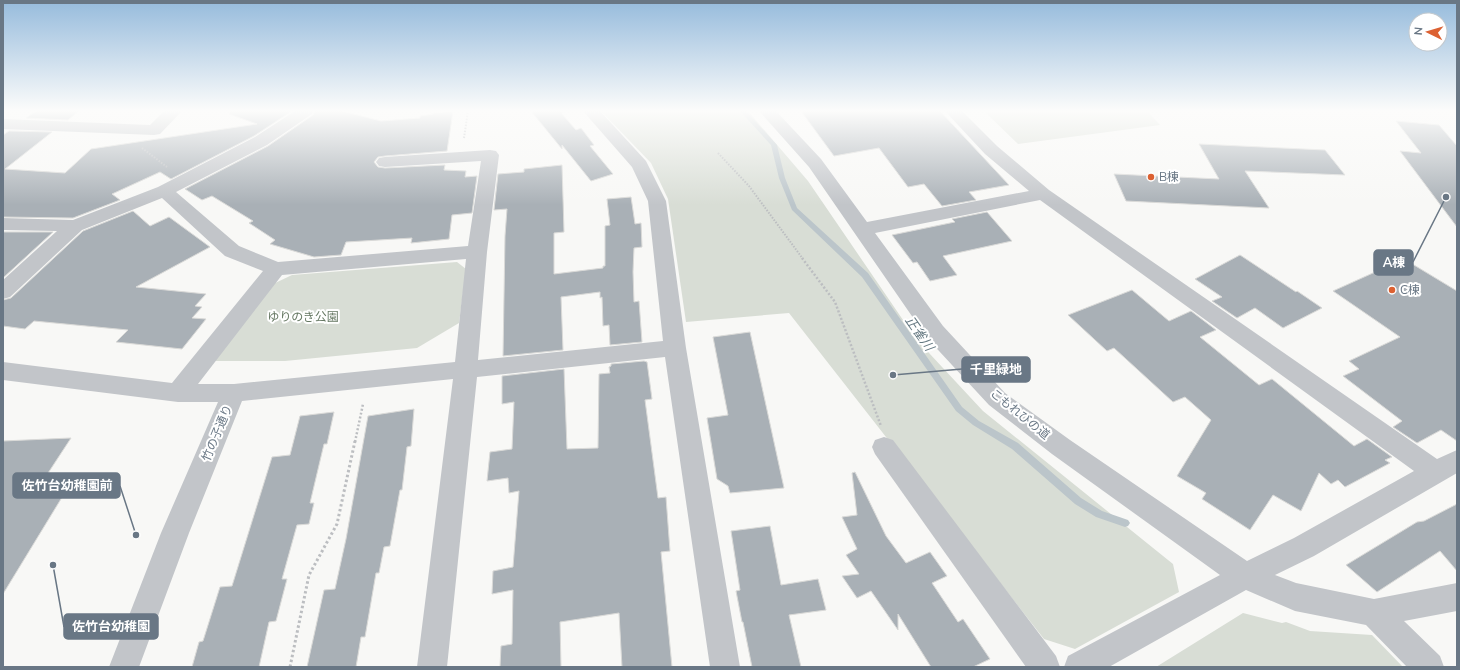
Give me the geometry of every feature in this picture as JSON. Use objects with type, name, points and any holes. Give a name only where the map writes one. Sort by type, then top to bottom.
[{"type":"street","points":[[3,292],[75,226],[164,191],[259,142]]},
{"type":"street","points":[[620,142],[640,164],[657,201],[675,348],[724,667]]},
{"type":"street","name":"こもれびの道","points":[[796,142],[815,163],[935,332],[997,399],[1061,447],[1245,576],[1295,597],[1374,613]]},
{"type":"street","points":[[983,142],[1043,194],[1446,466],[1304,547],[1245,576],[1079,667]]},
{"type":"street","points":[[385,162],[490,155],[477,252],[466,370],[432,667]]},
{"type":"street","points":[[164,191],[232,251],[276,269],[477,252]]},
{"type":"street","points":[[862,229],[1043,194]]},
{"type":"street","points":[[3,224],[75,226]]},
{"type":"street","points":[[178,393],[276,269]]},
{"type":"street","points":[[234,393],[675,348]]},
{"type":"street","name":"竹の子通り","points":[[3,371],[178,393],[234,393],[175,533],[124,667]]},
{"type":"street","points":[[884,447],[1045,667]]},
{"type":"street","points":[[1374,613],[1457,597]]},
{"type":"street","points":[[1374,613],[1429,667]]},
{"type":"path","points":[[142,142],[139,146],[184,181]]},
{"type":"path","points":[[461,156],[463,142]]},
{"type":"path","points":[[718,153],[749,186],[835,302],[884,435],[884,447]]},
{"type":"path","points":[[290,667],[310,575],[337,524],[363,404]]},
{"type":"green space","points":[[631,142],[775,142],[808,181],[916,339],[983,411],[1173,564],[1179,592],[1075,649],[1044,639],[789,313],[686,322],[668,199],[651,163]]},
{"type":"green space","points":[[1016,142],[1031,142],[1018,144]]},
{"type":"green space","name":"ゆりのき公園","points":[[457,262],[466,269],[459,323],[417,348],[285,361],[210,361],[271,285],[292,275]]},
{"type":"green space","points":[[1243,613],[1282,623],[1286,622],[1310,631],[1372,635],[1403,667],[1156,667]]},
{"type":"building","points":[[3,142],[39,142],[5,169],[65,173],[91,149],[136,142],[242,142],[171,179],[160,172],[112,194],[120,200],[73,218],[3,217]]},
{"type":"building","points":[[273,142],[448,142],[447,151],[378,157],[374,162],[378,167],[385,168],[445,165],[444,170],[466,171],[465,177],[477,176],[472,213],[452,215],[449,239],[411,243],[412,238],[346,242],[341,255],[314,257],[270,244],[275,240],[249,223],[253,221],[212,196],[202,200],[185,189]]},
{"type":"building","points":[[557,142],[592,142],[594,145],[590,146],[613,174],[591,181],[562,145],[562,149]]},
{"type":"building","points":[[824,142],[969,142],[1009,185],[969,192],[976,200],[942,206],[924,184],[908,187],[879,148],[834,156]]},
{"type":"building","points":[[1413,142],[1454,142],[1457,146],[1457,227],[1400,151],[1421,153]]},
{"type":"building","name":"B棟","points":[[1199,144],[1325,150],[1345,175],[1245,171],[1269,208],[1126,201],[1114,174],[1219,179]]},
{"type":"building","points":[[562,165],[564,232],[554,233],[554,274],[603,268],[603,266],[605,266],[605,226],[610,225],[607,199],[631,197],[635,224],[641,223],[642,247],[634,248],[633,272],[634,302],[639,301],[642,342],[610,345],[609,325],[603,326],[602,297],[600,298],[600,292],[561,297],[563,350],[503,356],[505,236],[507,209],[494,210],[498,174],[524,172],[524,169]]},
{"type":"building","points":[[133,211],[150,226],[169,217],[210,247],[136,287],[206,294],[195,306],[202,307],[192,318],[206,319],[182,349],[116,342],[128,330],[34,321],[25,329],[3,326],[3,300],[11,298],[83,231]]},
{"type":"building","points":[[987,212],[1012,241],[943,256],[957,275],[930,281],[917,262],[913,263],[892,235],[955,222],[952,219]]},
{"type":"building","points":[[3,232],[53,232],[3,278]]},
{"type":"building","points":[[1240,255],[1322,308],[1283,328],[1255,308],[1237,318],[1212,301],[1222,297],[1195,279]]},
{"type":"building","points":[[1404,259],[1457,291],[1457,441],[1441,430],[1417,443],[1393,427],[1402,421],[1343,376],[1359,369],[1349,361],[1400,337],[1333,291]]},
{"type":"building","points":[[1132,290],[1169,321],[1191,311],[1216,330],[1200,337],[1259,385],[1272,379],[1354,446],[1367,439],[1392,457],[1385,460],[1390,463],[1345,487],[1338,480],[1331,484],[1319,473],[1301,511],[1273,495],[1250,530],[1202,499],[1206,493],[1177,476],[1211,420],[1185,397],[1173,402],[1114,348],[1107,351],[1068,315]]},
{"type":"building","points":[[750,332],[784,488],[730,493],[728,486],[717,479],[707,418],[728,415],[713,337]]},
{"type":"building","points":[[647,362],[652,399],[645,400],[658,498],[666,497],[670,551],[661,552],[672,667],[622,667],[619,613],[560,622],[561,667],[500,667],[501,646],[512,644],[513,590],[492,594],[493,571],[513,567],[519,491],[509,493],[508,478],[487,481],[490,452],[512,449],[514,402],[502,404],[502,376],[564,369],[567,449],[598,448],[599,374],[610,373],[609,367],[611,364]]},
{"type":"building","points":[[414,409],[411,446],[407,447],[402,490],[400,490],[390,546],[384,547],[379,573],[376,573],[365,637],[361,637],[356,667],[307,667],[324,590],[335,589],[346,539],[368,416]]},
{"type":"building","points":[[334,412],[327,444],[324,444],[310,503],[314,503],[309,524],[297,525],[282,579],[287,579],[276,621],[269,622],[259,667],[192,667],[199,642],[203,641],[220,587],[232,586],[272,457],[290,455],[300,416]]},
{"type":"building","points":[[71,438],[33,496],[64,494],[3,594],[3,441]]},
{"type":"building","points":[[855,472],[886,536],[906,563],[930,552],[947,576],[932,583],[958,622],[963,619],[990,659],[973,667],[931,667],[898,614],[898,630],[871,591],[857,598],[842,576],[859,574],[846,555],[857,549],[842,517],[857,515],[852,473]]},
{"type":"building","points":[[1457,504],[1457,571],[1440,551],[1377,592],[1346,565],[1417,522],[1424,521]]},
{"type":"building","points":[[770,526],[781,585],[818,579],[826,610],[789,615],[801,667],[752,667],[742,622],[736,591],[740,590],[731,531]]},
{"type":"waterway","name":"正雀川","points":[[772,142],[774,145],[782,178],[794,209],[865,275],[959,409],[976,423],[1015,446],[1078,501],[1099,514],[1125,523]]},
{"type":"place","name":"B棟","points":[[1151,177]]},
{"type":"place","name":"A棟","points":[[1446,197]]},
{"type":"place","name":"C棟","points":[[1392,290]]},
{"type":"place","name":"千里緑地","points":[[893,375]]},
{"type":"place","name":"佐竹台幼稚園前","points":[[136,535]]},
{"type":"place","name":"佐竹台幼稚園","points":[[53,565]]}]
